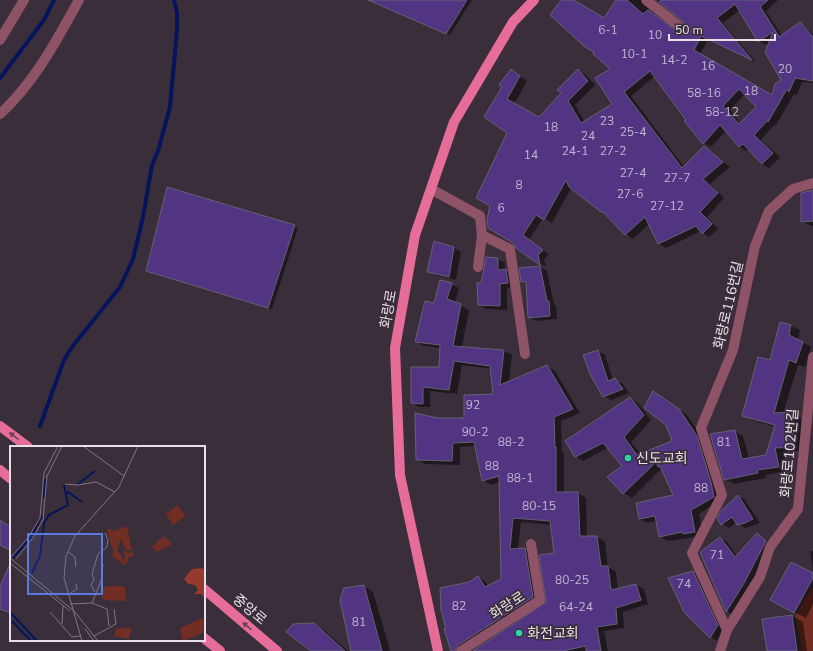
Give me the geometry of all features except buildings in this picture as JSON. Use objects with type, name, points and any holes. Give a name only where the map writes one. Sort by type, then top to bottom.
[{"type":"main road","name":"화랑로","points":[[438,651],[400,475],[395,348],[415,235],[454,122],[513,22],[534,0]]},
{"type":"main road","points":[[0,426],[27,446]]},
{"type":"main road","points":[[0,470],[10,479]]},
{"type":"main road","name":"중앙로","points":[[205,590],[277,651]]},
{"type":"main road","points":[[205,639],[220,651]]},
{"type":"street","points":[[0,40],[24,0]]},
{"type":"street","points":[[0,114],[19,96],[50,52],[79,0]]},
{"type":"street","points":[[646,0],[678,25]]},
{"type":"street","name":"화랑로116번길","points":[[728,630],[692,553],[722,495],[701,428],[734,350],[755,246],[769,211],[793,190],[813,183]]},
{"type":"street","points":[[431,189],[480,216],[482,235],[478,267]]},
{"type":"street","points":[[482,235],[510,249],[525,354]]},
{"type":"street","name":"화랑로102번길","points":[[720,651],[728,630],[760,576],[770,547],[798,509],[813,357]]},
{"type":"street","name":"화랑로","points":[[461,651],[540,600],[531,544]]},
{"type":"shaded area","points":[[813,587],[813,651],[802,651],[796,615]]},
{"type":"waterway","points":[[0,78],[44,20],[54,0]]},
{"type":"waterway","points":[[40,426],[64,360],[72,347],[120,287],[133,259],[143,217],[152,165],[158,151],[170,107],[177,30],[177,13],[174,0]]},
{"type":"place","name":"신도교회","points":[[628,458]]},
{"type":"place","name":"화전교회","points":[[519,633]]}]
